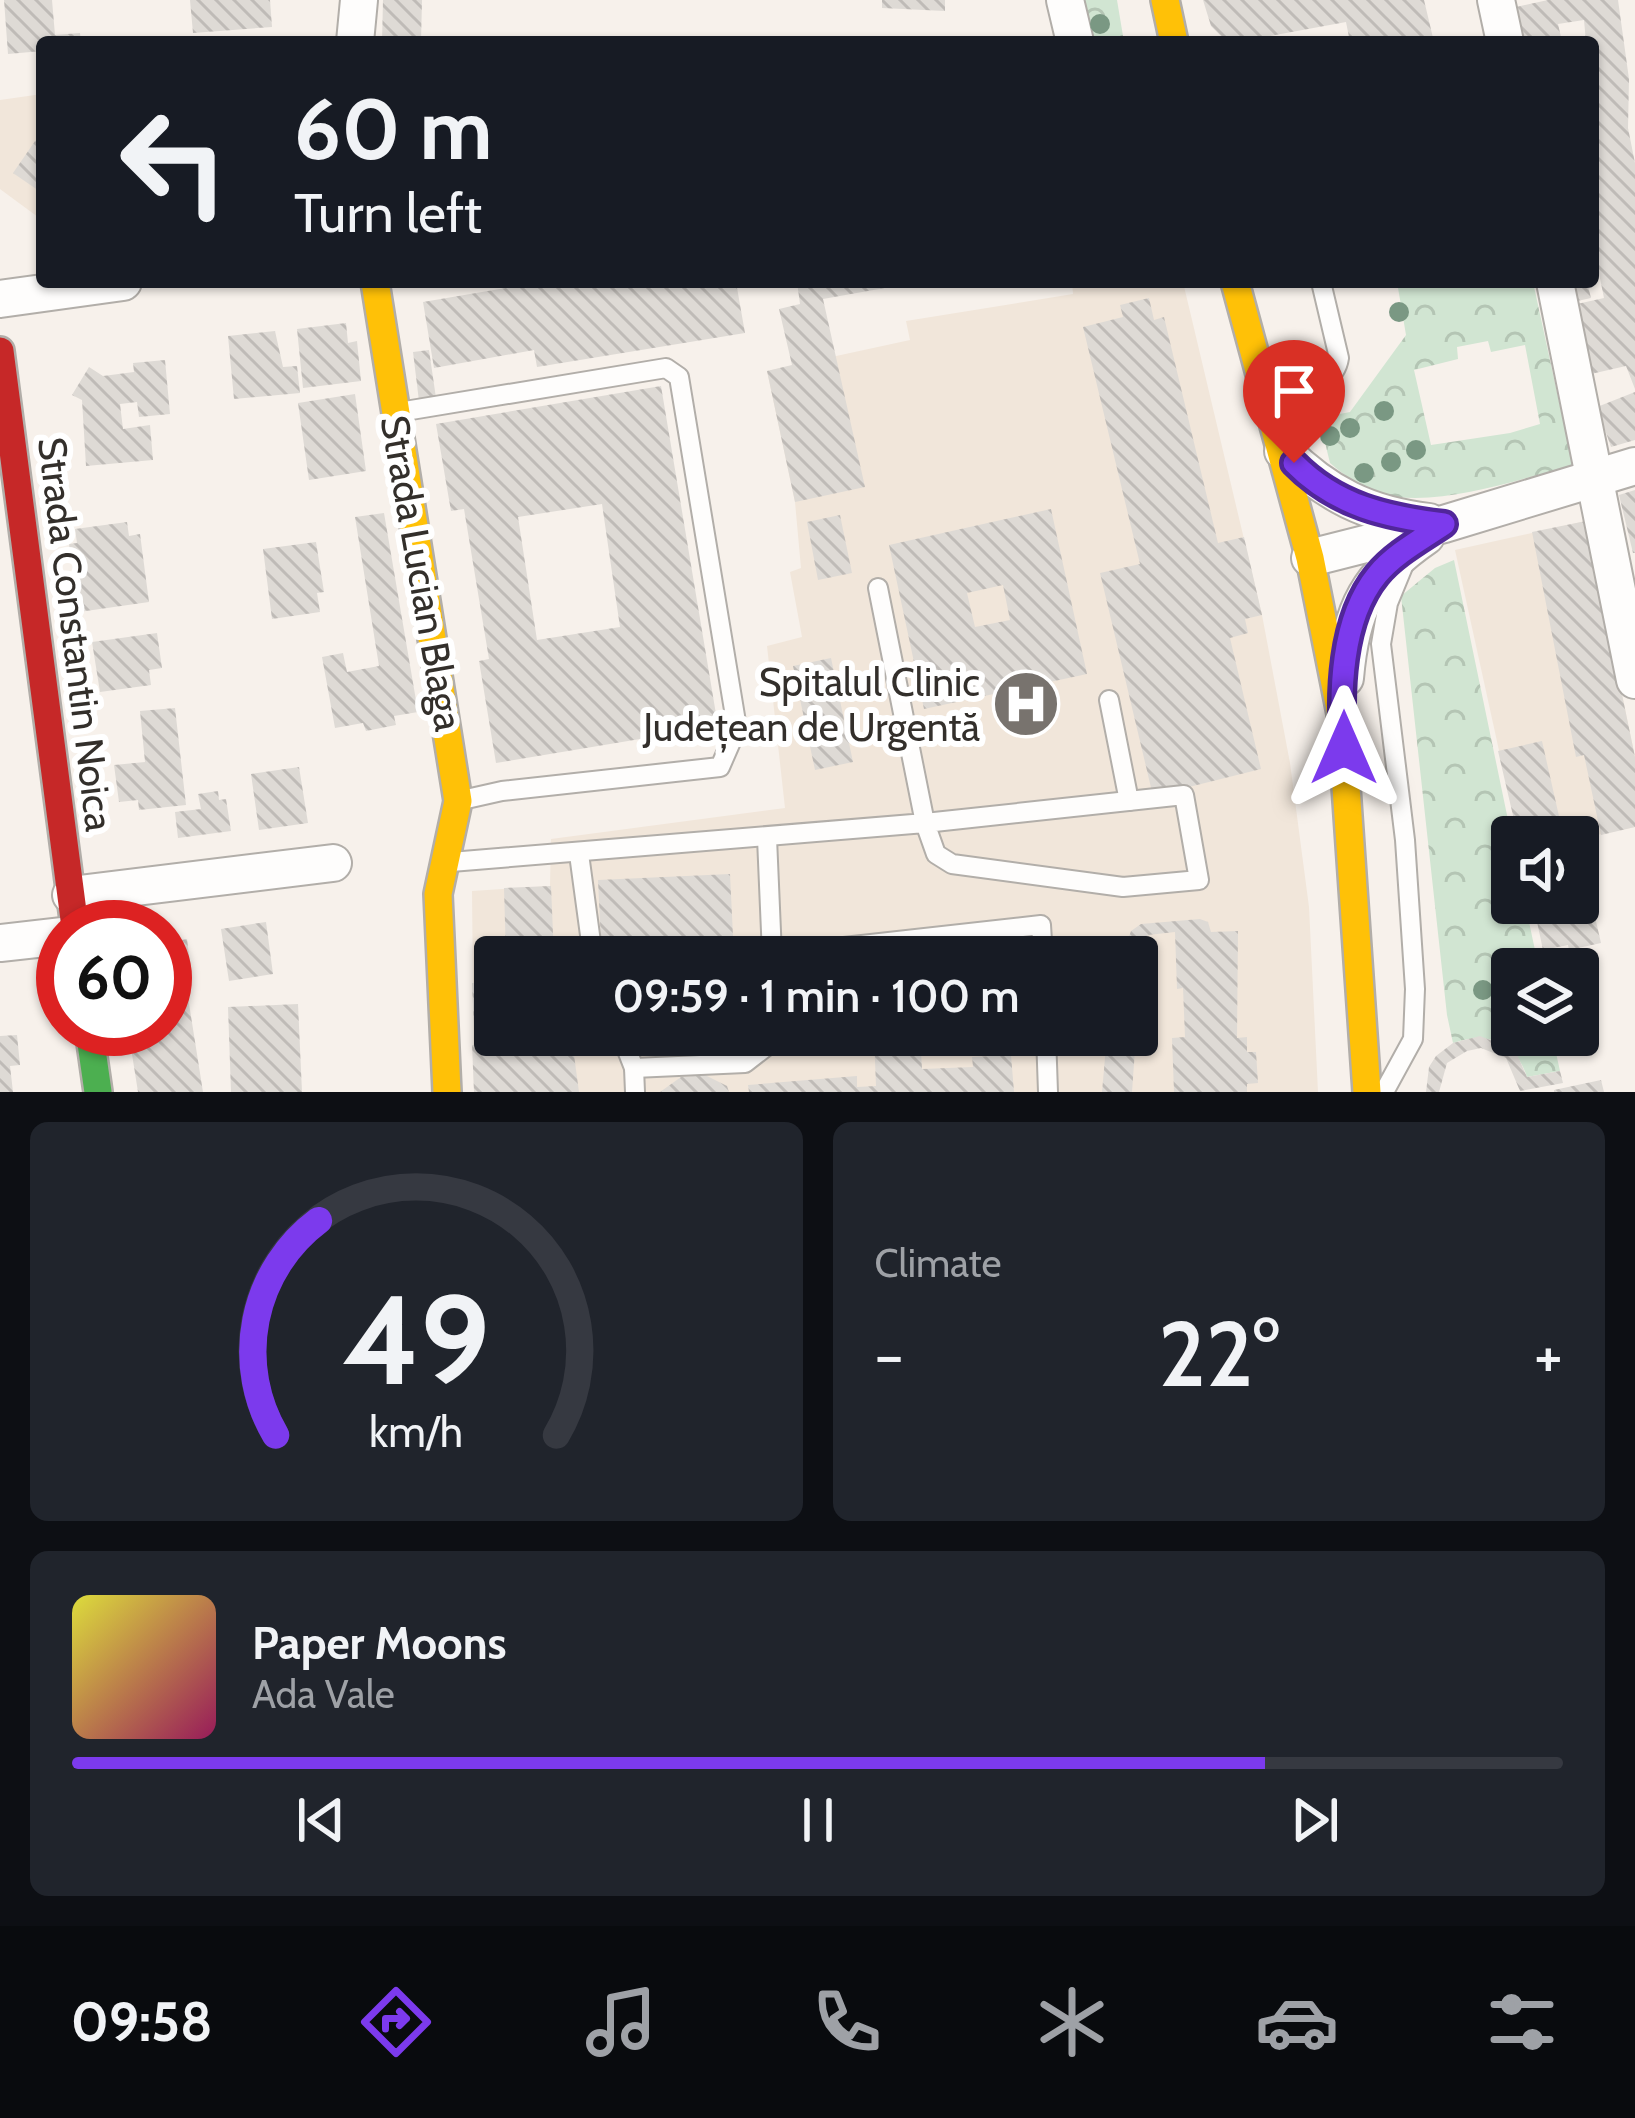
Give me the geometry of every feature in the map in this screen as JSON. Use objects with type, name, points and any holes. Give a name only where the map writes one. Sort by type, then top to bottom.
[{"type":"street","points":[[356,36],[359,0]]},
{"type":"street","points":[[1065,0],[1074,36]]},
{"type":"street","points":[[1165,0],[1173,36]]},
{"type":"street","points":[[1496,0],[1504,36]]},
{"type":"street","points":[[0,299],[80,288]]},
{"type":"street","name":"Strada Lucian Blaga","points":[[376,288],[458,801],[437,894],[447,1092]]},
{"type":"street","points":[[1237,288],[1310,558],[1341,714],[1367,1092]]},
{"type":"street","points":[[1556,288],[1635,680]]},
{"type":"street","name":"Strada Constantin Noica","points":[[0,351],[14,545],[71,900]]},
{"type":"street","points":[[1283,451],[1309,478],[1355,506],[1444,524]]},
{"type":"street","points":[[1310,558],[1444,524],[1635,466]]},
{"type":"street","points":[[1341,714],[1349,642],[1374,578],[1444,524]]},
{"type":"street","points":[[133,900],[333,863]]},
{"type":"street","points":[[0,943],[36,939]]},
{"type":"street","points":[[93,1056],[98,1092]]},
{"type":"lane","points":[[1271,410],[1325,382],[1337,368],[1339,358],[1322,288]]},
{"type":"lane","points":[[394,412],[667,368],[679,377],[737,728],[720,767],[502,791],[458,801]]},
{"type":"lane","points":[[1384,1092],[1413,1039],[1415,989],[1405,840],[1381,644],[1388,603],[1410,547]]},
{"type":"lane","points":[[444,862],[925,824],[1184,794],[1199,880],[1123,887],[952,864],[936,854],[925,824],[878,588]]},
{"type":"lane","points":[[1109,700],[1129,801]]},
{"type":"lane","points":[[767,838],[768,936]]},
{"type":"lane","points":[[579,854],[590,936]]},
{"type":"lane","points":[[945,936],[1042,925],[1042,936]]},
{"type":"lane","points":[[629,1056],[635,1092]]},
{"type":"lane","points":[[634,1068],[746,1063],[755,1056]]},
{"type":"lane","points":[[1047,1056],[1048,1092]]},
{"type":"shaded area","points":[[36,95],[36,216],[0,189],[0,100]]},
{"type":"shaded area","name":"Spitalul Clinic Județean de Urgentă","points":[[1072,288],[1184,288],[1262,615],[1290,763],[1309,907],[1318,1092],[474,1092],[472,891],[550,886],[551,839],[785,808],[767,646],[802,637],[790,572],[801,568],[795,502],[767,371],[910,340],[906,321],[1073,294]]},
{"type":"shaded area","points":[[1586,521],[1635,757],[1635,827],[1599,835],[1599,816],[1513,816],[1455,550]]},
{"type":"green space","points":[[1073,0],[1117,0],[1123,36],[1082,36]]},
{"type":"green space","points":[[1398,288],[1534,288],[1573,466],[1449,495],[1424,498],[1378,493],[1330,463],[1319,418],[1350,412],[1406,335]],"holes":[[[1488,341],[1491,352],[1525,345],[1540,424],[1431,445],[1414,370],[1458,359],[1457,347]]]},
{"type":"green space","points":[[1454,560],[1507,816],[1491,816],[1491,924],[1529,924],[1535,948],[1491,948],[1491,1040],[1453,1043],[1401,596],[1435,568]]},
{"type":"green space","points":[[1517,1056],[1557,1056],[1560,1071],[1527,1077]]},
{"type":"building","points":[[4,0],[52,0],[55,35],[80,33],[80,36],[36,36],[36,52],[8,54]]},
{"type":"building","points":[[190,0],[270,0],[272,27],[193,33]]},
{"type":"building","points":[[383,0],[422,0],[421,36],[382,36]]},
{"type":"building","points":[[882,0],[945,0],[945,11],[882,8]]},
{"type":"building","points":[[1203,0],[1424,0],[1433,36],[1349,36],[1346,22],[1270,36],[1221,36],[1211,26]]},
{"type":"building","points":[[1548,0],[1618,0],[1635,163],[1635,389],[1626,366],[1591,374],[1577,304],[1604,298],[1599,273],[1599,36],[1585,36],[1584,20],[1558,24],[1561,36],[1522,36],[1516,7]]},
{"type":"building","points":[[36,140],[36,189],[13,173]]},
{"type":"building","points":[[505,288],[737,288],[745,333],[537,367],[534,350],[434,368],[423,302]]},
{"type":"building","points":[[798,288],[885,288],[823,299],[865,487],[795,502],[767,371],[792,365],[779,309],[800,304]]},
{"type":"building","points":[[1570,288],[1588,288],[1591,298],[1573,302]]},
{"type":"building","points":[[1149,298],[1154,320],[1164,317],[1218,543],[1244,537],[1262,615],[1245,619],[1248,633],[1230,638],[1261,769],[1153,796],[1100,573],[1140,564],[1083,327],[1123,317],[1120,305]]},
{"type":"building","points":[[346,323],[348,343],[357,341],[361,381],[303,388],[297,329]]},
{"type":"building","points":[[275,331],[283,367],[297,366],[300,393],[234,399],[228,336]]},
{"type":"building","points":[[429,350],[436,398],[419,401],[413,352]]},
{"type":"building","points":[[165,360],[170,414],[139,417],[137,402],[120,404],[123,429],[150,425],[153,460],[86,466],[82,400],[72,395],[89,367],[103,376],[134,372],[133,363]]},
{"type":"building","points":[[661,386],[718,726],[496,763],[479,661],[489,659],[464,509],[451,511],[436,424]],"holes":[[[602,504],[620,627],[537,640],[518,517]]]},
{"type":"building","points":[[1635,392],[1635,440],[1611,447],[1597,407]]},
{"type":"building","points":[[355,394],[366,471],[309,480],[298,403]]},
{"type":"building","points":[[1635,490],[1635,553],[1633,553],[1619,495]]},
{"type":"building","points":[[1051,509],[1087,674],[924,709],[889,545]],"holes":[[[1003,585],[1010,620],[975,627],[967,593]]]},
{"type":"building","points":[[384,513],[418,712],[394,716],[396,725],[366,731],[363,723],[335,728],[322,657],[343,653],[347,672],[379,666],[355,517]]},
{"type":"building","points":[[840,515],[852,573],[818,580],[807,522]]},
{"type":"building","points":[[1586,521],[1635,757],[1635,827],[1601,835],[1584,755],[1576,757],[1532,532]]},
{"type":"building","points":[[127,522],[129,536],[140,534],[149,602],[79,612],[69,544],[77,543],[75,529]]},
{"type":"building","points":[[316,542],[324,592],[317,593],[320,612],[272,619],[263,549]]},
{"type":"building","points":[[157,633],[162,668],[149,670],[151,685],[100,692],[92,642]]},
{"type":"building","points":[[831,658],[853,762],[815,770],[793,666]]},
{"type":"building","points":[[175,708],[186,805],[139,810],[138,800],[119,802],[114,765],[145,762],[140,711]]},
{"type":"building","points":[[1542,741],[1559,816],[1513,816],[1498,751]]},
{"type":"building","points":[[299,767],[308,823],[259,830],[251,774]]},
{"type":"building","points":[[218,791],[219,800],[226,799],[231,831],[178,838],[175,812],[201,809],[198,794]]},
{"type":"building","points":[[730,874],[733,936],[601,936],[598,880]]},
{"type":"building","points":[[551,886],[553,936],[505,936],[504,888]]},
{"type":"building","points":[[1200,919],[1208,922],[1211,932],[1238,931],[1237,1038],[1247,1037],[1247,1052],[1256,1052],[1258,1083],[1247,1084],[1247,1092],[1174,1092],[1172,1038],[1185,1037],[1175,932],[1129,936],[1141,924]]},
{"type":"building","points":[[266,922],[273,974],[229,981],[221,929]]},
{"type":"building","points":[[1537,924],[1597,924],[1601,943],[1543,948]]},
{"type":"building","points":[[298,1004],[302,1092],[231,1092],[228,1007]]},
{"type":"building","points":[[192,1023],[203,1092],[138,1092],[132,1056],[192,1056]]},
{"type":"building","points":[[17,1035],[20,1065],[10,1066],[13,1092],[0,1092],[0,1036]]},
{"type":"building","points":[[1480,1036],[1491,1040],[1491,1052],[1467,1051],[1447,1063],[1439,1092],[1426,1092],[1429,1067],[1453,1043]]},
{"type":"building","points":[[472,1045],[474,1056],[574,1056],[579,1092],[474,1092]]},
{"type":"building","points":[[875,1056],[921,1056],[922,1069],[973,1067],[972,1057],[1011,1056],[1014,1092],[749,1092],[748,1085],[857,1076],[857,1087],[876,1086]]},
{"type":"building","points":[[1105,1056],[1135,1056],[1132,1092],[1102,1092]]},
{"type":"building","points":[[1501,1056],[1518,1056],[1527,1077],[1560,1071],[1563,1083],[1520,1091]]},
{"type":"building","points":[[705,1075],[727,1086],[729,1092],[660,1092],[681,1077]]},
{"type":"building","points":[[1601,1080],[1604,1092],[1554,1092],[1554,1090]]},
{"type":"traffic: fast","points":[[93,1056],[98,1092]]},
{"type":"traffic: slow","points":[[1165,0],[1173,36]]},
{"type":"traffic: slow","points":[[376,288],[458,801],[438,894],[447,1092]]},
{"type":"traffic: slow","points":[[1237,288],[1310,558],[1341,714],[1367,1092]]},
{"type":"traffic: jam","points":[[0,351],[71,900]]},
{"type":"place","name":"Spitalul Clinic Județean de Urgentă","points":[[1026,704]]},
{"type":"route","points":[[1294,463],[1309,478],[1355,506],[1444,524],[1388,564],[1374,578],[1364,599],[1346,659],[1341,714],[1344,748]]}]
